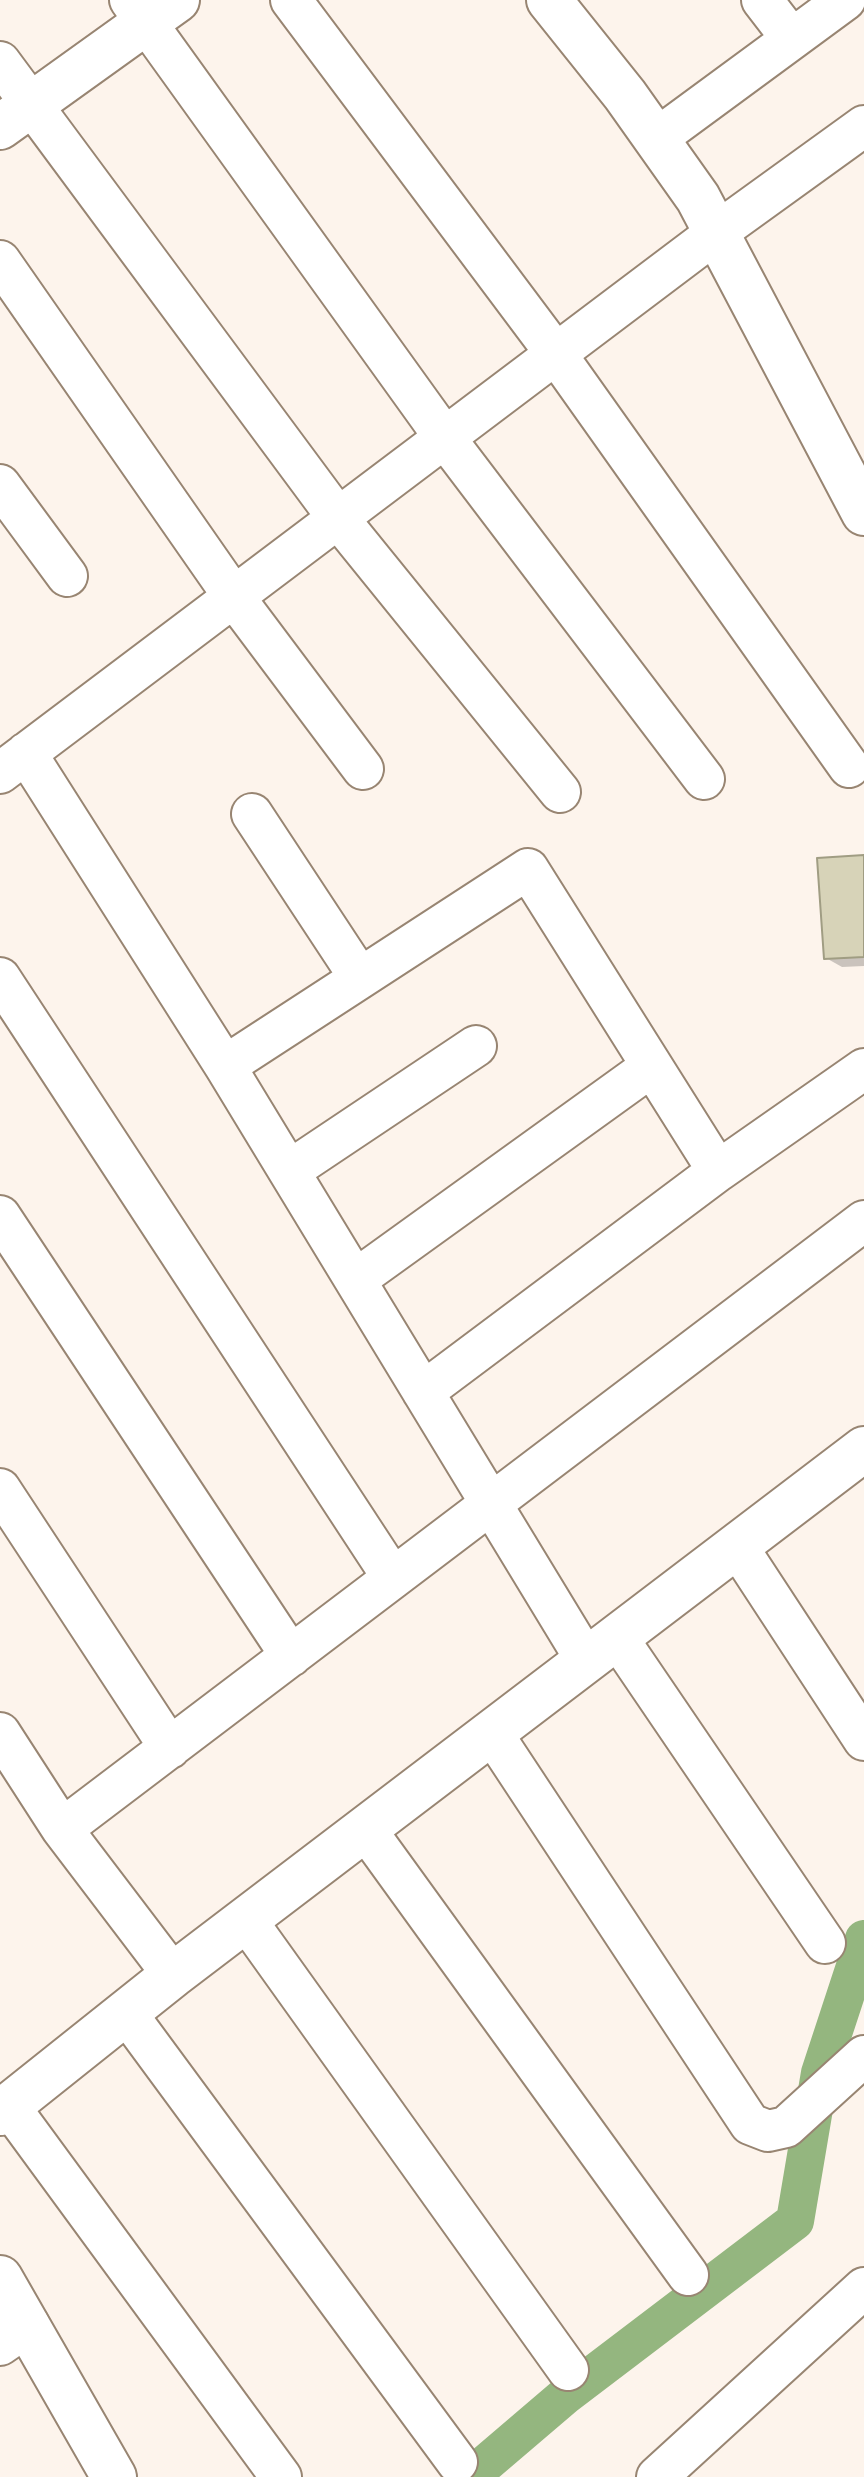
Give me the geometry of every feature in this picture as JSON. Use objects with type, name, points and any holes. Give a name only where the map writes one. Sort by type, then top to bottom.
[{"type":"street","points":[[291,0],[556,354],[849,767]]},
{"type":"street","points":[[549,0],[698,198],[864,513]]},
{"type":"street","points":[[762,0],[792,39]]},
{"type":"street","points":[[656,139],[845,0]]},
{"type":"street","points":[[15,116],[151,7],[445,438],[704,779]]},
{"type":"street","points":[[0,62],[15,116],[560,792]]},
{"type":"street","points":[[825,1943],[491,1504],[225,1066],[13,763],[716,233],[864,126]]},
{"type":"street","points":[[0,261],[234,597],[363,769]]},
{"type":"street","points":[[0,485],[67,576]]},
{"type":"street","points":[[252,814],[360,978]]},
{"type":"street","points":[[225,1066],[528,869],[718,1171]]},
{"type":"street","points":[[0,978],[393,1578]]},
{"type":"street","points":[[289,1171],[476,1046]]},
{"type":"street","points":[[355,1280],[652,1066]]},
{"type":"street","points":[[423,1392],[718,1171],[864,1069]]},
{"type":"street","points":[[0,1216],[291,1656]]},
{"type":"street","points":[[62,1829],[864,1221]]},
{"type":"street","points":[[281,2477],[5,2109],[173,1975],[250,1920],[864,1450]]},
{"type":"street","points":[[0,1489],[170,1748]]},
{"type":"street","points":[[737,1546],[864,1740]]},
{"type":"street","points":[[0,1733],[62,1829],[173,1975]]},
{"type":"street","points":[[492,1733],[750,2124],[768,2131],[786,2127],[860,2060]]},
{"type":"street","points":[[366,1830],[688,2275]]},
{"type":"street","points":[[250,1920],[254,1931],[568,2370]]},
{"type":"street","points":[[127,2014],[457,2462]]},
{"type":"street","points":[[0,2278],[15,2335],[105,2474]]},
{"type":"street","points":[[657,2477],[864,2288]]},
{"type":"building","points":[[864,855],[864,957],[824,959],[817,858]]},
{"type":"waterway","points":[[470,2477],[566,2395],[795,2221],[820,2073],[864,1939]]}]
